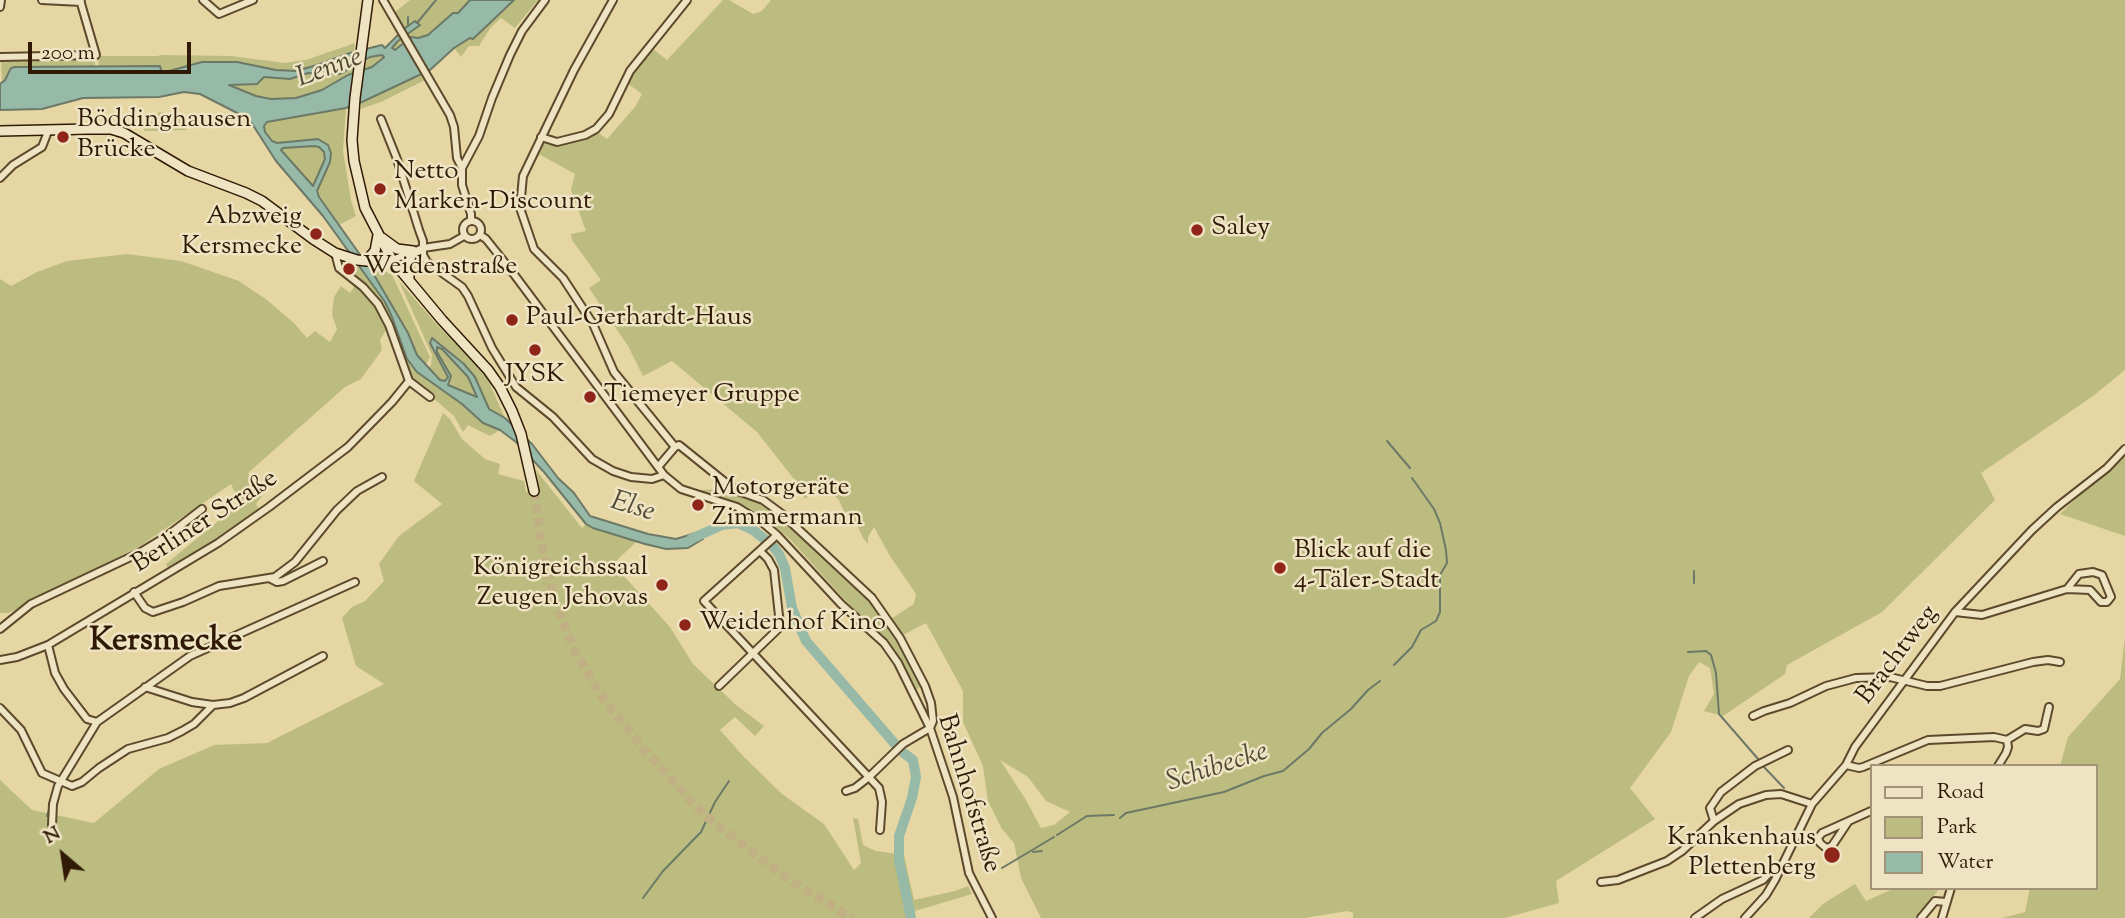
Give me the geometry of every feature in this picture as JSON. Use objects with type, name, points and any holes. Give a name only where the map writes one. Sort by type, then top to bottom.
[{"type":"main road","points":[[368,2],[352,140],[365,208],[392,260],[500,387],[521,434],[534,491]]},
{"type":"main road","points":[[0,131],[111,130],[128,135],[188,170],[261,201],[335,253],[369,261],[392,260]]},
{"type":"main road","points":[[378,235],[395,248],[418,250]]},
{"type":"main road","points":[[369,261],[375,251],[378,235]]},
{"type":"main road","points":[[410,282],[408,264],[418,250]]},
{"type":"street","points":[[0,7],[1,0]]},
{"type":"street","points":[[0,57],[96,55],[80,1],[42,0]]},
{"type":"street","points":[[203,0],[219,14],[253,0]]},
{"type":"street","points":[[383,0],[450,115],[457,158],[462,168]]},
{"type":"street","points":[[471,221],[460,176],[462,168],[479,136],[510,55],[522,31],[545,0]]},
{"type":"street","points":[[613,0],[541,137],[523,176],[520,200],[525,226],[534,249],[563,278],[593,324],[614,372],[675,447]]},
{"type":"street","points":[[541,137],[557,142],[585,135],[596,129],[609,114],[630,71],[687,0]]},
{"type":"street","points":[[381,119],[397,159],[423,241],[418,250]]},
{"type":"street","points":[[0,178],[13,165],[42,147],[49,129]]},
{"type":"street","points":[[471,221],[479,225],[481,230],[480,235],[472,240],[464,236],[462,231],[463,226],[471,221]]},
{"type":"street","name":"Bahnhofstraße","points":[[480,235],[510,269],[664,475],[681,489],[737,507],[763,523],[841,604],[884,643],[898,663],[930,728],[953,797],[969,873],[992,918]]},
{"type":"street","points":[[392,260],[418,250],[450,244],[464,236]]},
{"type":"street","points":[[418,250],[427,262],[461,287],[468,296],[492,348],[516,387],[552,418],[581,449],[592,459],[625,475],[652,480],[664,475]]},
{"type":"street","points":[[335,253],[339,268],[359,282],[378,304],[389,325],[409,381],[430,397]]},
{"type":"street","name":"Berliner Straße","points":[[0,660],[17,657],[48,645],[218,543],[348,447],[409,381]]},
{"type":"street","points":[[658,467],[675,447],[681,446],[735,490],[763,500],[872,598],[900,638],[931,703],[933,721],[930,728],[903,744],[869,777],[855,788],[846,791]]},
{"type":"street","name":"Brachtweg","points":[[1745,918],[1766,895],[1812,804],[1846,765],[1855,747],[1955,612],[2056,507],[2107,468],[2125,450]]},
{"type":"street","points":[[134,592],[143,606],[153,612],[219,586],[271,579],[295,562],[328,519],[350,498],[364,486],[382,477]]},
{"type":"street","points":[[0,629],[31,604],[139,553],[202,509]]},
{"type":"street","points":[[774,537],[704,601],[869,777],[881,793],[880,830]]},
{"type":"street","points":[[719,686],[780,625],[774,570],[762,549]]},
{"type":"street","points":[[271,579],[277,582],[291,578],[323,561]]},
{"type":"street","points":[[1955,612],[1982,615],[2067,589],[2090,590],[2101,602],[2107,602],[2111,597],[2102,575],[2093,572],[2078,575],[2067,589]]},
{"type":"street","points":[[52,825],[55,795],[61,780],[97,722],[190,656],[355,582]]},
{"type":"street","points":[[48,645],[55,673],[64,690],[87,719],[97,722]]},
{"type":"street","points":[[145,687],[192,702],[213,705],[244,698],[323,656]]},
{"type":"street","points":[[1753,716],[1844,680],[1873,676],[1940,686],[2033,662],[2060,662]]},
{"type":"street","points":[[0,708],[21,730],[42,773],[75,786],[128,749],[182,731],[194,724],[213,705]]},
{"type":"street","points":[[1846,765],[1863,767],[1917,744],[1942,738],[1994,737],[2007,740],[2025,729],[2044,729],[2049,707]]},
{"type":"street","points":[[1999,764],[2006,754],[2007,740]]},
{"type":"street","points":[[1714,821],[1710,807],[1721,792],[1755,766],[1788,750]]},
{"type":"street","points":[[1601,882],[1618,880],[1668,861],[1714,821],[1739,804],[1766,794],[1781,794],[1812,804]]},
{"type":"street","points":[[1848,822],[1832,846],[1826,848],[1820,844],[1820,835],[1870,811]]},
{"type":"street","points":[[1695,918],[1722,899],[1763,880],[1774,867],[1784,864]]},
{"type":"street","points":[[1942,918],[1950,890]]},
{"type":"street","points":[[1921,918],[1935,901],[1946,902]]},
{"type":"green space","points":[[410,0],[470,0],[458,13],[453,13],[428,35],[401,43],[395,50],[392,48],[399,40],[420,25],[415,21],[405,28],[395,12]]},
{"type":"green space","points":[[514,0],[538,0],[515,28],[501,18],[491,27],[479,46],[469,46],[461,57],[454,48],[471,37],[473,39]]},
{"type":"green space","points":[[723,0],[729,0],[753,14],[762,11],[771,0],[2125,0],[2125,370],[2093,396],[1981,473],[1995,500],[1882,612],[1787,665],[1785,674],[1723,716],[1704,711],[1714,694],[1710,668],[1699,662],[1689,676],[1671,732],[1630,788],[1655,819],[1556,881],[1559,903],[1505,918],[1353,918],[1353,913],[1347,911],[1305,918],[1041,918],[1021,878],[1014,843],[1002,829],[988,801],[983,766],[963,722],[963,691],[926,623],[901,636],[921,687],[917,689],[893,648],[790,539],[746,506],[699,490],[727,489],[776,514],[848,579],[868,590],[891,619],[914,604],[916,594],[874,527],[868,537],[868,544],[858,527],[845,514],[839,500],[821,483],[805,499],[794,479],[757,432],[672,361],[643,376],[628,346],[589,288],[601,280],[572,240],[571,234],[586,231],[571,190],[575,174],[539,154],[543,144],[581,140],[597,132],[607,139],[635,107],[642,94],[627,83],[652,48],[667,60]],"holes":[[[1000,760],[1028,777],[1046,801],[1070,812],[1054,825],[1041,828]]]},
{"type":"green space","points":[[355,43],[354,51],[296,71],[237,62],[202,62],[161,73],[159,66],[99,67],[98,56],[231,56],[285,63],[306,60]]},
{"type":"green space","points":[[89,55],[94,58],[95,67],[11,68],[2,83],[1,59]]},
{"type":"green space","points":[[383,55],[372,67],[348,75],[322,90],[296,98],[271,99],[256,96],[227,84],[257,84],[264,77],[290,79],[307,73],[330,74],[370,57]]},
{"type":"green space","points":[[420,73],[425,80],[361,109],[362,102]]},
{"type":"green space","points":[[346,108],[343,151],[356,216],[339,225],[321,202],[317,191],[330,162],[318,139],[277,143],[265,132],[264,126],[273,120]]},
{"type":"green space","points":[[159,112],[188,116],[186,130],[144,131],[145,125],[153,121]]},
{"type":"green space","points":[[314,146],[324,152],[325,159],[313,186],[280,150]]},
{"type":"green space","points":[[127,254],[181,261],[239,281],[267,300],[307,338],[315,331],[330,342],[337,329],[332,315],[334,297],[341,286],[350,293],[355,285],[368,297],[387,328],[380,340],[382,350],[361,379],[345,387],[248,473],[262,496],[256,504],[260,512],[217,542],[168,569],[166,564],[240,503],[231,484],[140,546],[9,613],[0,613],[0,279],[11,286],[37,272],[67,261]]},
{"type":"green space","points":[[353,265],[363,269],[385,302],[417,372],[462,404],[483,423],[500,430],[490,436],[468,425],[463,432],[454,416],[411,379],[380,303],[351,271]]},
{"type":"green space","points":[[372,270],[392,275],[430,357],[425,366],[417,354]]},
{"type":"green space","points":[[399,281],[439,327],[474,361],[488,380],[505,418],[489,409],[475,377],[464,364],[432,338],[430,343],[448,377],[447,380],[440,380],[428,369],[432,355]]},
{"type":"green space","points":[[437,347],[468,377],[478,397],[448,385],[451,376],[437,352]]},
{"type":"green space","points":[[443,413],[450,419],[462,439],[485,459],[500,464],[498,474],[524,481],[526,492],[539,488],[536,470],[582,528],[586,524],[636,542],[613,564],[670,627],[693,664],[736,705],[764,726],[755,736],[735,717],[720,730],[782,794],[824,824],[854,870],[861,863],[853,818],[858,819],[863,845],[876,851],[904,855],[914,900],[968,886],[972,894],[915,911],[915,918],[0,918],[0,780],[32,810],[94,823],[159,769],[214,745],[267,743],[384,684],[356,666],[342,618],[352,607],[365,601],[384,581],[379,564],[399,536],[442,504],[414,481]]},
{"type":"green space","points":[[2125,451],[2125,536],[2060,514]]},
{"type":"green space","points":[[2125,637],[2125,918],[2002,918],[2025,912],[2030,890],[2097,890],[2097,764],[2061,764],[2068,737],[2120,679]]},
{"type":"green space","points":[[1855,884],[1866,901],[1891,890],[1938,890],[1916,918],[1809,918],[1823,904]]},
{"type":"water","name":"Lenne","points":[[470,0],[514,0],[473,39],[470,38],[454,48],[430,70],[346,108],[267,122],[264,126],[265,132],[277,143],[318,139],[328,145],[330,162],[317,191],[319,197],[373,273],[408,333],[417,355],[440,380],[445,381],[448,377],[430,343],[432,338],[464,364],[475,377],[489,409],[505,418],[532,444],[590,516],[648,534],[676,539],[699,532],[703,539],[688,548],[666,549],[586,524],[516,442],[500,430],[483,423],[462,404],[417,372],[407,359],[385,302],[323,216],[276,161],[249,119],[200,94],[184,92],[159,97],[83,98],[42,109],[0,110],[0,84],[11,68],[15,67],[160,66],[162,73],[202,62],[237,62],[296,71],[350,53],[382,45],[385,48],[415,21],[420,25],[398,41],[392,48],[395,50],[411,37],[428,35],[453,13],[458,13]],"holes":[[[370,57],[384,57],[372,67],[348,75],[322,90],[296,98],[271,99],[229,85],[257,84],[264,77],[290,79],[308,73],[340,74]],[[314,146],[324,152],[325,159],[313,186],[281,150]],[[437,347],[442,349],[468,377],[477,397],[448,385],[451,376],[437,352]]]},
{"type":"waterway","points":[[417,23],[436,0]]},
{"type":"waterway","points":[[408,17],[408,26]]},
{"type":"waterway","name":"Schibecke","points":[[1387,441],[1410,468]]},
{"type":"waterway","name":"Schibecke","points":[[1394,665],[1412,647],[1421,630],[1436,621],[1440,612],[1440,575],[1447,563],[1440,523],[1434,509],[1412,478]]},
{"type":"waterway","name":"Else","points":[[691,539],[722,525],[738,523],[753,530],[772,545],[785,568],[792,608],[806,641],[901,751],[913,760],[916,777],[899,836],[899,860],[911,918]]},
{"type":"waterway","points":[[1694,571],[1694,583]]},
{"type":"waterway","points":[[1688,652],[1706,651],[1711,655],[1716,673],[1719,714],[1759,760]]},
{"type":"waterway","name":"Schibecke","points":[[1120,818],[1126,813],[1224,792],[1283,771],[1380,681]]},
{"type":"waterway","points":[[1764,767],[1784,788]]},
{"type":"waterway","points":[[643,898],[663,871],[701,832],[715,802],[729,781]]},
{"type":"waterway","points":[[47,816],[50,807]]},
{"type":"waterway","name":"Schibecke","points":[[1057,835],[1087,816],[1114,815]]},
{"type":"waterway","name":"Schibecke","points":[[1002,868],[1054,837]]},
{"type":"waterway","points":[[1033,852],[1042,851]]},
{"type":"tunnel","points":[[534,491],[542,547],[555,602],[576,653],[604,700],[642,747],[703,814],[785,877],[852,918]]},
{"type":"place","name":"Böddinghausen Brücke","points":[[63,137]]},
{"type":"place","name":"Netto Marken-Discount","points":[[380,189]]},
{"type":"place","name":"Saley","points":[[1197,230]]},
{"type":"place","name":"Abzweig Kersmecke","points":[[316,234]]},
{"type":"place","name":"Weidenstraße","points":[[349,269]]},
{"type":"place","name":"Paul-Gerhardt-Haus","points":[[512,320]]},
{"type":"place","name":"JYSK","points":[[535,350]]},
{"type":"place","name":"Tiemeyer Gruppe","points":[[590,397]]},
{"type":"place","name":"Motorgeräte Zimmermann","points":[[698,505]]},
{"type":"place","name":"Blick auf die 4-Täler-Stadt","points":[[1280,568]]},
{"type":"place","name":"Königreichssaal Zeugen Jehovas","points":[[662,585]]},
{"type":"place","name":"Weidenhof Kino","points":[[685,625]]},
{"type":"place","name":"Krankenhaus Plettenberg","points":[[1832,855]]},
{"type":"district","name":"Kersmecke","points":[[166,643]]}]
